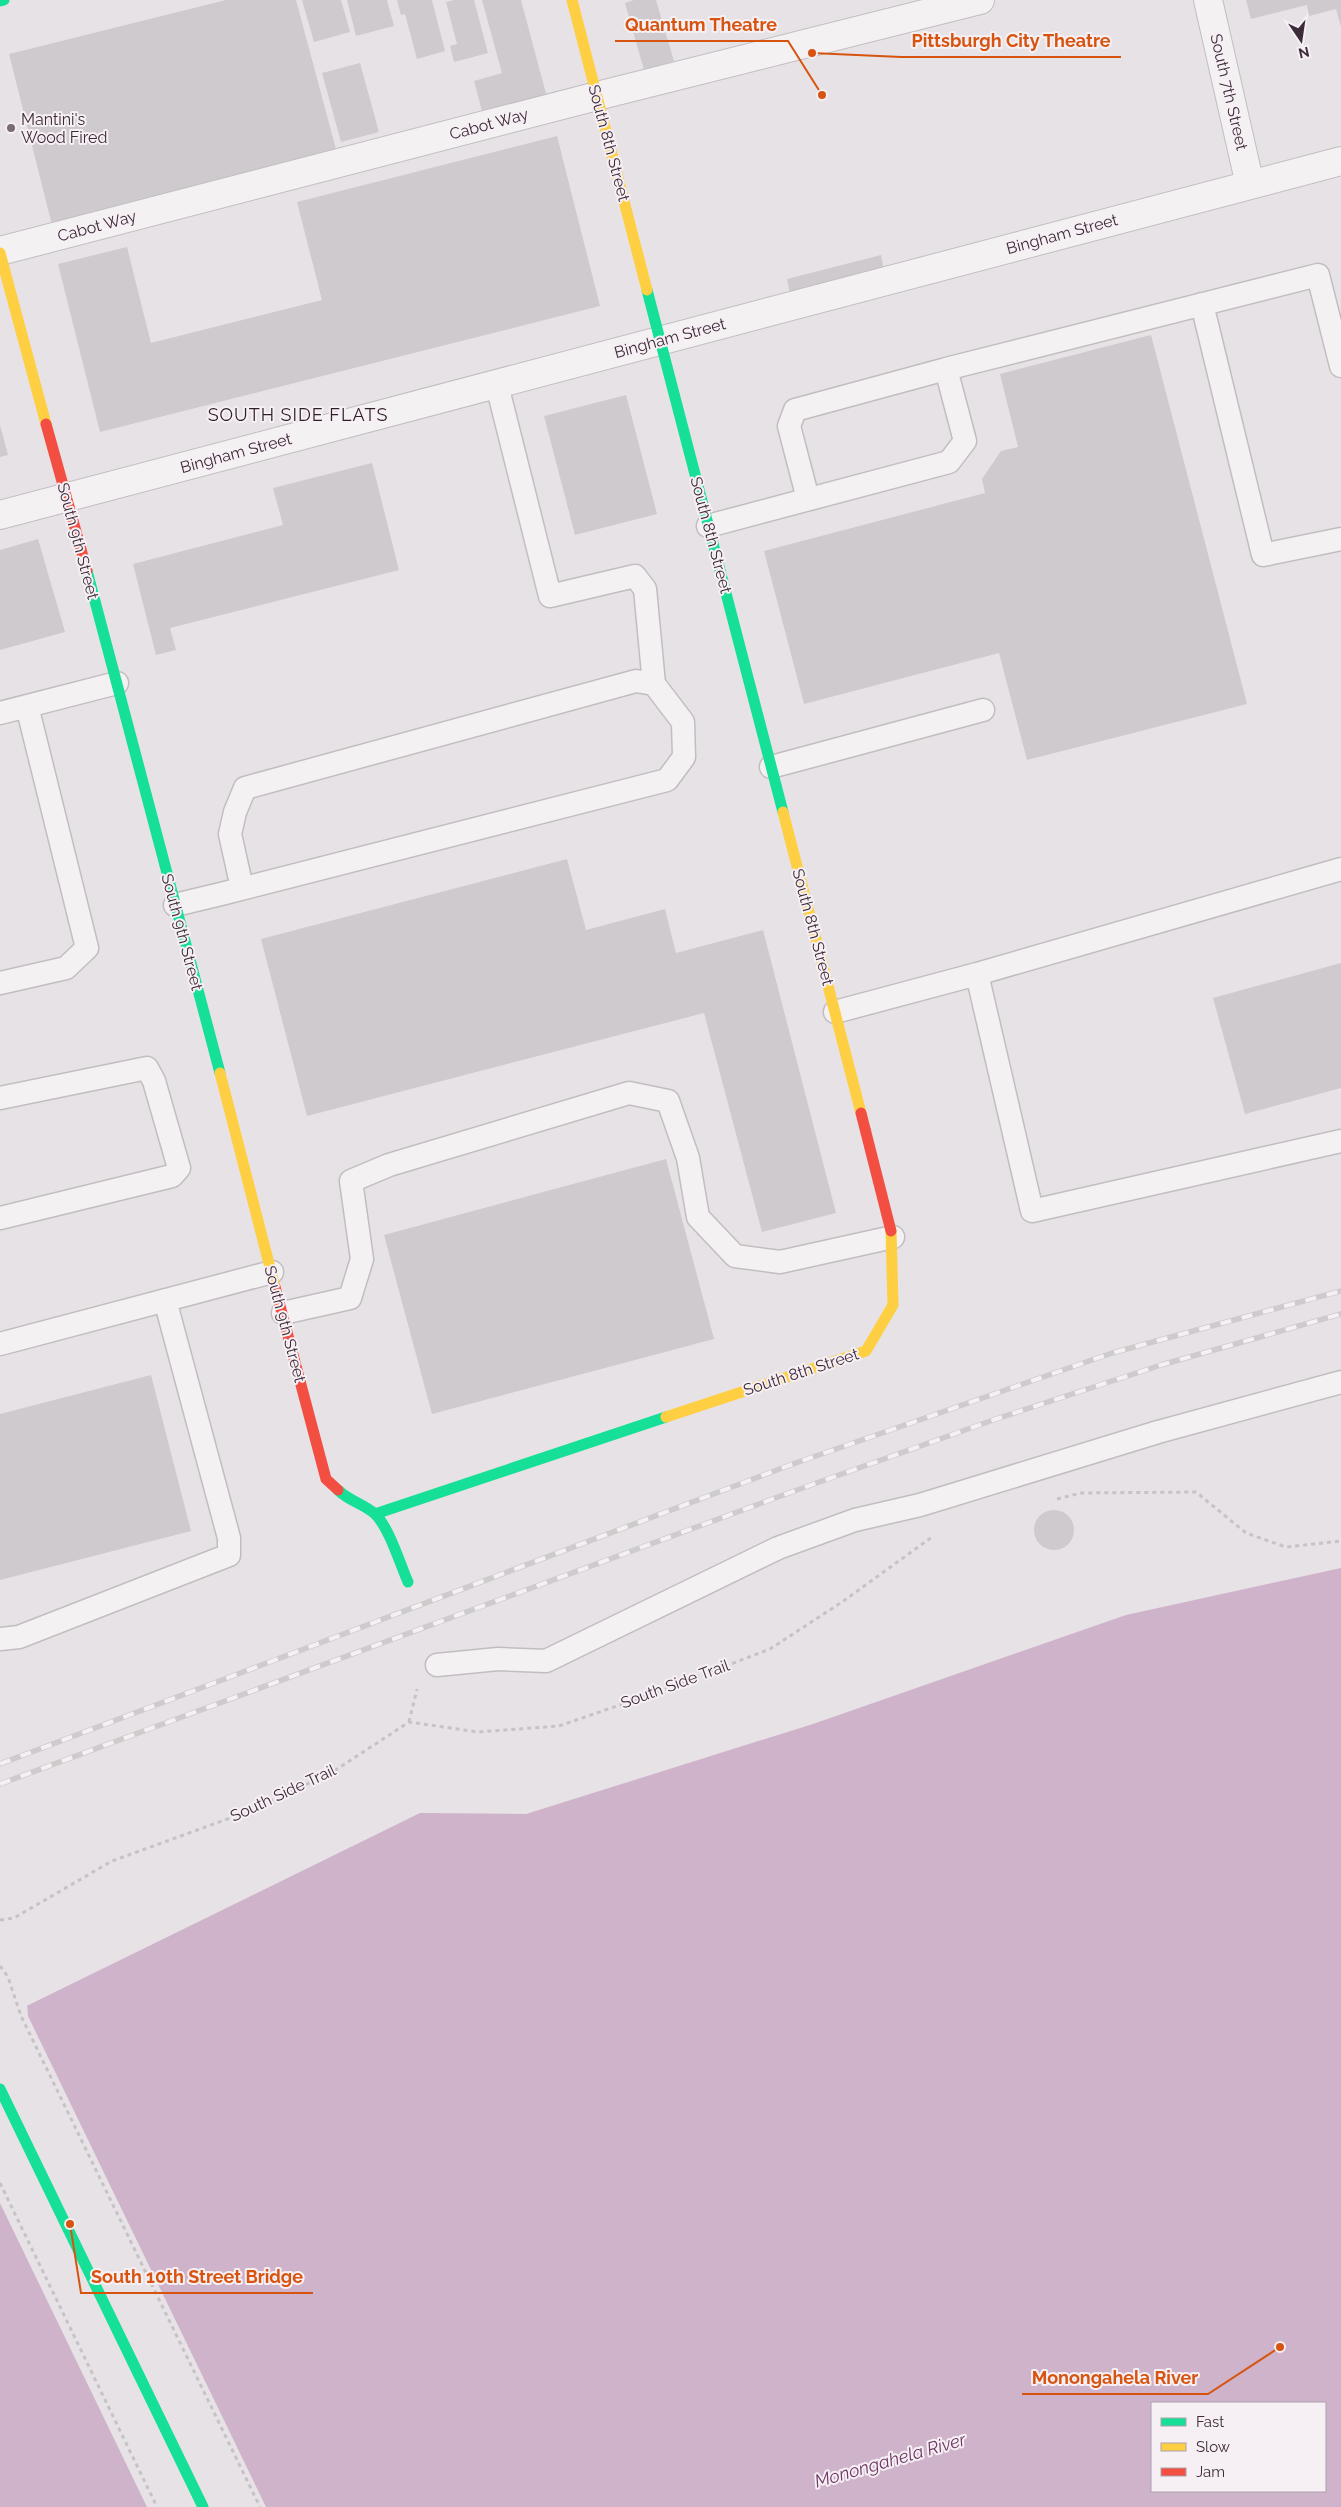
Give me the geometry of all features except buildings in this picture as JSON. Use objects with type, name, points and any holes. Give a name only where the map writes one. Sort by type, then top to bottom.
[{"type":"street","name":"South 8th Street","points":[[376,1514],[866,1351],[893,1305],[893,1237],[572,0]]},
{"type":"street","name":"South 7th Street","points":[[1208,0],[1250,185]]},
{"type":"street","name":"Cabot Way","points":[[0,252],[597,96],[967,2]]},
{"type":"street","name":"Bingham Street","points":[[0,514],[497,385],[1341,161]]},
{"type":"street","name":"South 9th Street","points":[[0,252],[67,497],[326,1479],[346,1498],[376,1514]]},
{"type":"street","points":[[376,1514],[408,1582]]},
{"type":"street","points":[[0,2089],[203,2507]]},
{"type":"lane","points":[[808,499],[789,426],[795,410],[946,369],[1318,275],[1341,366]]},
{"type":"lane","points":[[1202,304],[1263,555],[1341,540]]},
{"type":"lane","points":[[708,526],[949,462],[965,441],[946,369]]},
{"type":"lane","points":[[175,905],[667,780],[684,757],[683,722],[654,684],[645,589],[635,576],[550,596],[497,385]]},
{"type":"lane","points":[[242,888],[230,834],[235,812],[245,788],[636,681],[654,684]]},
{"type":"lane","points":[[0,713],[116,682]]},
{"type":"lane","points":[[0,983],[66,968],[86,948],[27,706]]},
{"type":"lane","points":[[771,767],[983,710]]},
{"type":"lane","points":[[835,1012],[976,974],[1341,869]]},
{"type":"lane","points":[[976,974],[1032,1211],[1341,1141]]},
{"type":"lane","points":[[0,1098],[147,1068],[154,1081],[179,1168],[172,1176],[0,1218]]},
{"type":"lane","points":[[283,1313],[350,1298],[362,1258],[351,1181],[389,1165],[629,1093],[668,1101],[688,1158],[698,1217],[734,1256],[780,1262],[893,1237]]},
{"type":"lane","points":[[0,1344],[272,1272]]},
{"type":"lane","points":[[0,1639],[19,1637],[229,1555],[229,1538],[165,1300]]},
{"type":"lane","points":[[437,1665],[498,1660],[546,1661],[778,1548],[855,1520],[920,1505],[1158,1432],[1341,1382]]},
{"type":"path","points":[[1054,1500],[1080,1493],[1196,1492],[1246,1533],[1286,1547],[1341,1541]]},
{"type":"path","name":"South Side Trail","points":[[0,1920],[14,1918],[112,1861],[244,1813],[331,1773],[409,1722],[478,1732],[559,1726],[663,1690],[770,1649],[842,1602],[936,1534]]},
{"type":"path","points":[[0,1966],[8,1977],[21,2016],[260,2507]]},
{"type":"path","points":[[0,2183],[157,2507]]},
{"type":"water","points":[[1341,1568],[1341,2507],[0,2507],[0,2019],[420,1813],[526,1814],[813,1724],[1126,1615]]},
{"type":"pier","points":[[27,2003],[28,2016],[266,2507],[147,2507],[0,2203],[0,2016]]},
{"type":"railway","points":[[0,1764],[790,1465],[1112,1353],[1341,1291]]},
{"type":"railway","points":[[0,1784],[797,1490],[996,1419],[1161,1365],[1341,1314]]},
{"type":"traffic: fast","points":[[0,1],[4,0]]},
{"type":"traffic: fast","points":[[647,290],[783,812]]},
{"type":"traffic: fast","points":[[87,571],[220,1073]]},
{"type":"traffic: fast","points":[[375,1514],[666,1417]]},
{"type":"traffic: fast","points":[[338,1490],[371,1511],[380,1520],[389,1536],[408,1582]]},
{"type":"traffic: fast","points":[[0,2089],[203,2507]]},
{"type":"traffic: slow","points":[[572,0],[647,290]]},
{"type":"traffic: slow","points":[[0,253],[46,424]]},
{"type":"traffic: slow","points":[[783,812],[861,1113]]},
{"type":"traffic: slow","points":[[220,1073],[275,1287]]},
{"type":"traffic: slow","points":[[666,1417],[866,1351],[893,1305],[891,1231]]},
{"type":"traffic: jam","points":[[46,424],[87,571]]},
{"type":"traffic: jam","points":[[861,1113],[891,1231]]},
{"type":"traffic: jam","points":[[275,1287],[326,1479],[338,1490]]},
{"type":"place","name":"Pittsburgh City Theatre","points":[[812,53]]},
{"type":"place","name":"Quantum Theatre","points":[[822,95]]},
{"type":"place","name":"Mantini's Wood Fired","points":[[11,128]]},
{"type":"place","name":"South 10th Street Bridge","points":[[70,2224]]},
{"type":"place","name":"Monongahela River","points":[[1280,2347]]},
{"type":"district","name":"SOUTH SIDE FLATS","points":[[298,414]]}]
